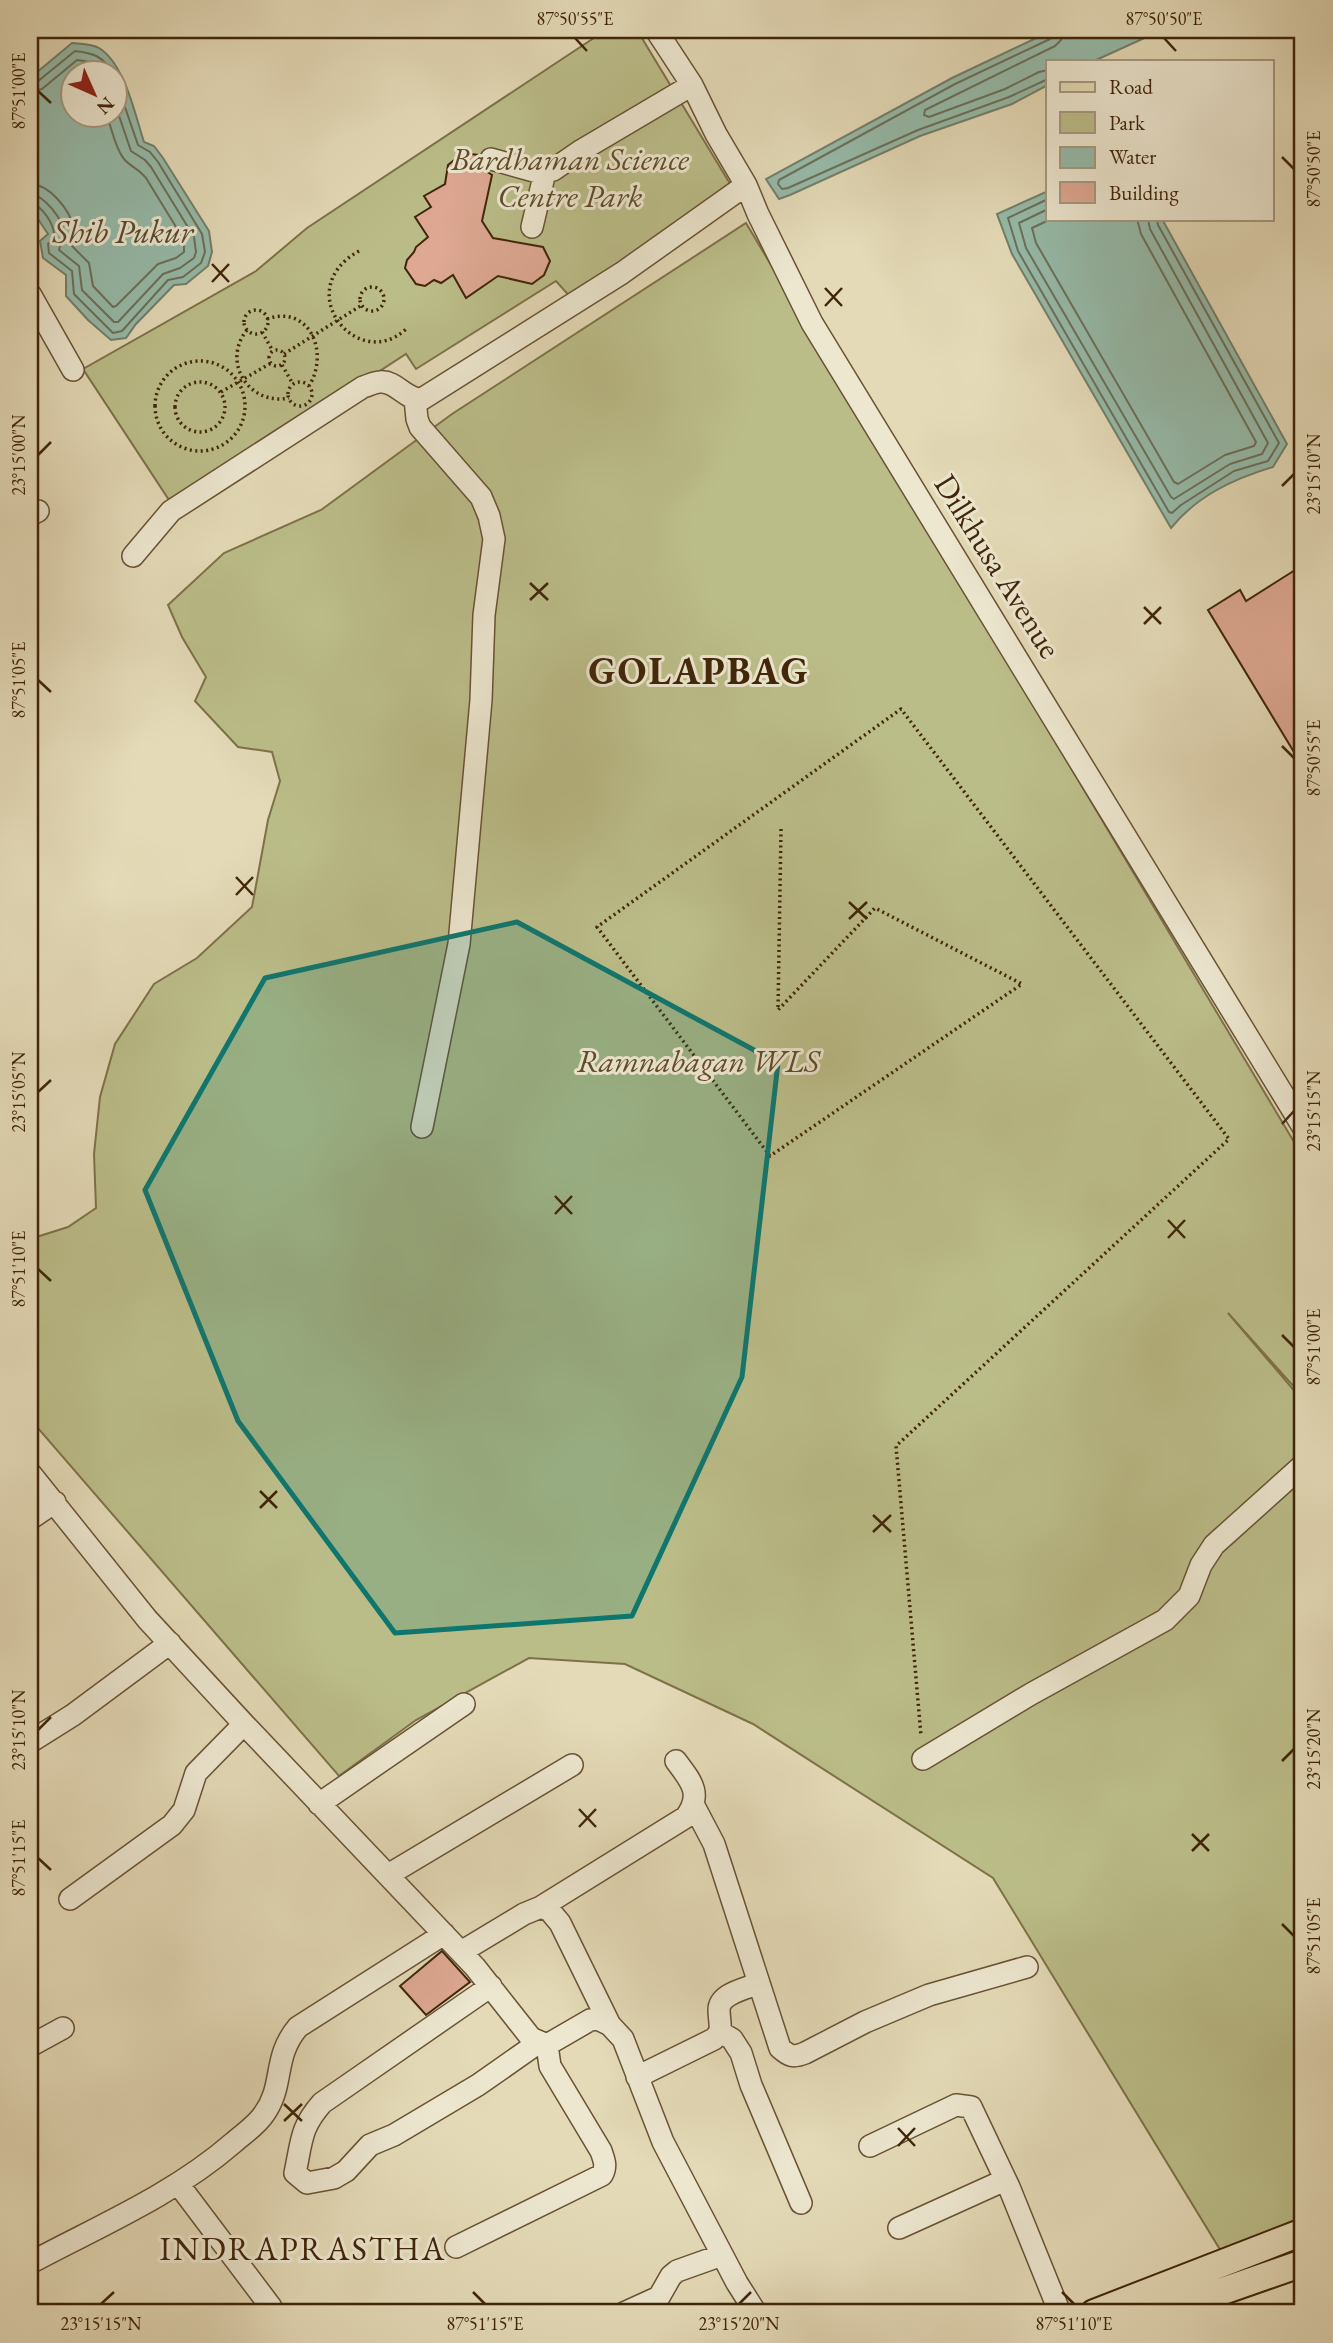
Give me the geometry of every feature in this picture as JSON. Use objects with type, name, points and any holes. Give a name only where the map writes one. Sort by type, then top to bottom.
[{"type":"main road","points":[[1094,2313],[1303,2232]]},
{"type":"main road","points":[[1160,2313],[1303,2263]]},
{"type":"street","name":"Dilkhusa Avenue","points":[[656,30],[692,85],[716,134],[746,185],[812,323],[1303,1127]]},
{"type":"street","points":[[491,159],[537,172],[553,170],[692,85]]},
{"type":"street","points":[[532,227],[545,172]]},
{"type":"street","points":[[133,556],[171,511],[363,387],[379,382],[390,383],[415,399],[422,399],[622,273],[746,185]]},
{"type":"street","points":[[30,294],[74,370]]},
{"type":"street","points":[[415,399],[416,419],[420,427],[481,497],[494,539],[484,615],[481,700],[459,944],[422,1128]]},
{"type":"street","points":[[923,1759],[1166,1620],[1189,1597],[1201,1565],[1214,1545],[1303,1465]]},
{"type":"street","points":[[30,1474],[147,1619],[461,1952],[531,2038],[542,2044],[550,2066],[600,2151],[605,2161],[605,2170],[602,2175],[456,2247]]},
{"type":"street","points":[[30,1519],[55,1502]]},
{"type":"street","points":[[30,1742],[73,1715],[170,1643]]},
{"type":"street","points":[[319,1804],[464,1704]]},
{"type":"street","points":[[70,1899],[172,1825],[184,1810],[196,1773],[244,1724]]},
{"type":"street","points":[[676,1761],[695,1789],[694,1806],[715,1844],[780,2048],[789,2056],[796,2057],[865,2022],[929,1996],[1027,1967]]},
{"type":"street","points":[[388,1875],[572,1765]]},
{"type":"street","points":[[461,1952],[524,1914],[541,1907],[686,1817],[694,1806]]},
{"type":"street","points":[[541,1907],[550,1911],[559,1923],[610,2025],[623,2039],[663,2142],[722,2255],[756,2313]]},
{"type":"street","points":[[30,2263],[180,2185],[210,2163],[258,2123],[275,2098],[280,2060],[287,2040],[298,2027],[444,1934]]},
{"type":"street","points":[[637,2077],[714,2039],[720,2032],[721,2001],[759,1983]]},
{"type":"street","points":[[491,1986],[322,2103],[303,2129],[295,2173],[297,2176],[307,2183],[334,2178],[346,2171],[370,2145],[394,2135],[542,2044],[590,2020],[610,2025]]},
{"type":"street","points":[[30,2046],[63,2028]]},
{"type":"street","points":[[720,2032],[732,2039],[741,2053],[751,2085],[801,2203]]},
{"type":"street","points":[[870,2146],[956,2105],[971,2107],[1006,2180],[1060,2313]]},
{"type":"street","points":[[899,2228],[1006,2180]]},
{"type":"street","points":[[180,2185],[271,2307]]},
{"type":"street","points":[[624,2313],[659,2297],[677,2271],[722,2255]]},
{"type":"path","points":[[359,251],[340,265],[331,280],[330,304],[337,321],[349,333],[367,340],[387,340],[406,329]]},
{"type":"path","points":[[374,287],[382,292],[384,299],[380,308],[371,310],[362,305],[360,298],[365,289],[374,287]]},
{"type":"path","points":[[284,354],[362,305]]},
{"type":"path","points":[[247,330],[256,334],[266,327],[267,319],[260,311],[252,311],[244,320],[247,330],[237,352],[237,363],[241,381],[245,396],[245,414],[237,431],[225,444],[208,450],[189,450],[175,444],[163,432],[155,415],[155,397],[163,380],[175,367],[192,361],[210,361],[226,368],[241,381],[252,391],[262,396],[274,399],[289,398]]},
{"type":"path","points":[[267,319],[278,317],[295,320],[313,336],[317,345],[318,363],[309,386],[312,396],[307,404],[298,406],[289,398],[288,391],[293,384],[302,382],[309,386]]},
{"type":"path","points":[[262,332],[273,351]]},
{"type":"path","points":[[273,351],[280,350],[284,354],[285,360],[282,364]]},
{"type":"path","points":[[271,363],[270,355],[273,351]]},
{"type":"path","points":[[221,392],[271,363],[282,364]]},
{"type":"path","points":[[282,364],[293,384]]},
{"type":"path","points":[[205,382],[221,392],[225,412],[214,428],[193,431],[179,421],[175,410],[176,398],[187,385],[205,382]]},
{"type":"path","points":[[781,829],[778,1010],[875,908],[1022,984],[769,1156],[597,926],[901,709],[1229,1139],[896,1446],[923,1759]]},
{"type":"highlighted area","points":[[517,922],[778,1063],[742,1377],[632,1616],[395,1633],[238,1421],[145,1190],[265,978]]},
{"type":"green space","name":"Bardhaman Science Centre Park","points":[[606,30],[637,30],[735,192],[573,300],[556,281],[416,369],[406,354],[173,506],[83,369],[256,271],[307,228]]},
{"type":"green space","name":"Ramnabagan WLS","points":[[746,223],[1303,1157],[1303,1397],[1228,1313],[1303,1401],[1303,2248],[1238,2279],[993,1878],[753,1724],[625,1664],[529,1658],[416,1720],[339,1776],[30,1419],[30,1239],[68,1227],[96,1208],[94,1154],[100,1097],[115,1044],[154,984],[197,958],[252,907],[268,820],[280,781],[272,752],[238,747],[195,701],[206,677],[182,637],[168,605],[224,553],[321,510],[452,414]]},
{"type":"water","points":[[1053,30],[1162,30],[1096,60],[1046,60],[1046,86],[1012,104],[920,136],[790,195],[779,199],[766,179],[952,78]]},
{"type":"water","name":"Shib Pukur","points":[[72,43],[96,47],[111,60],[60,60],[60,130],[130,130],[130,97],[144,142],[154,146],[163,158],[209,231],[212,252],[208,266],[186,284],[174,285],[126,338],[111,340],[66,296],[66,275],[43,258],[40,241],[48,234],[30,207],[30,78]]},
{"type":"water","points":[[1046,192],[1046,220],[1163,220],[1287,444],[1273,467],[1217,490],[1192,507],[1171,528],[1012,254],[997,214]]},
{"type":"building","points":[[463,153],[478,155],[481,168],[492,175],[482,221],[493,238],[543,247],[550,261],[544,275],[532,284],[498,276],[466,298],[453,275],[441,283],[434,280],[425,286],[416,284],[405,268],[416,247],[428,237],[415,217],[431,207],[424,196],[445,184],[448,165]]},
{"type":"building","points":[[1303,565],[1303,767],[1208,610],[1240,590],[1246,601]]},
{"type":"building","points":[[442,1951],[470,1982],[426,2015],[400,1986]]},
{"type":"district","name":"GOLAPBAG","points":[[699,670]]},
{"type":"district","name":"INDRAPRASTHA","points":[[303,2248]]}]
